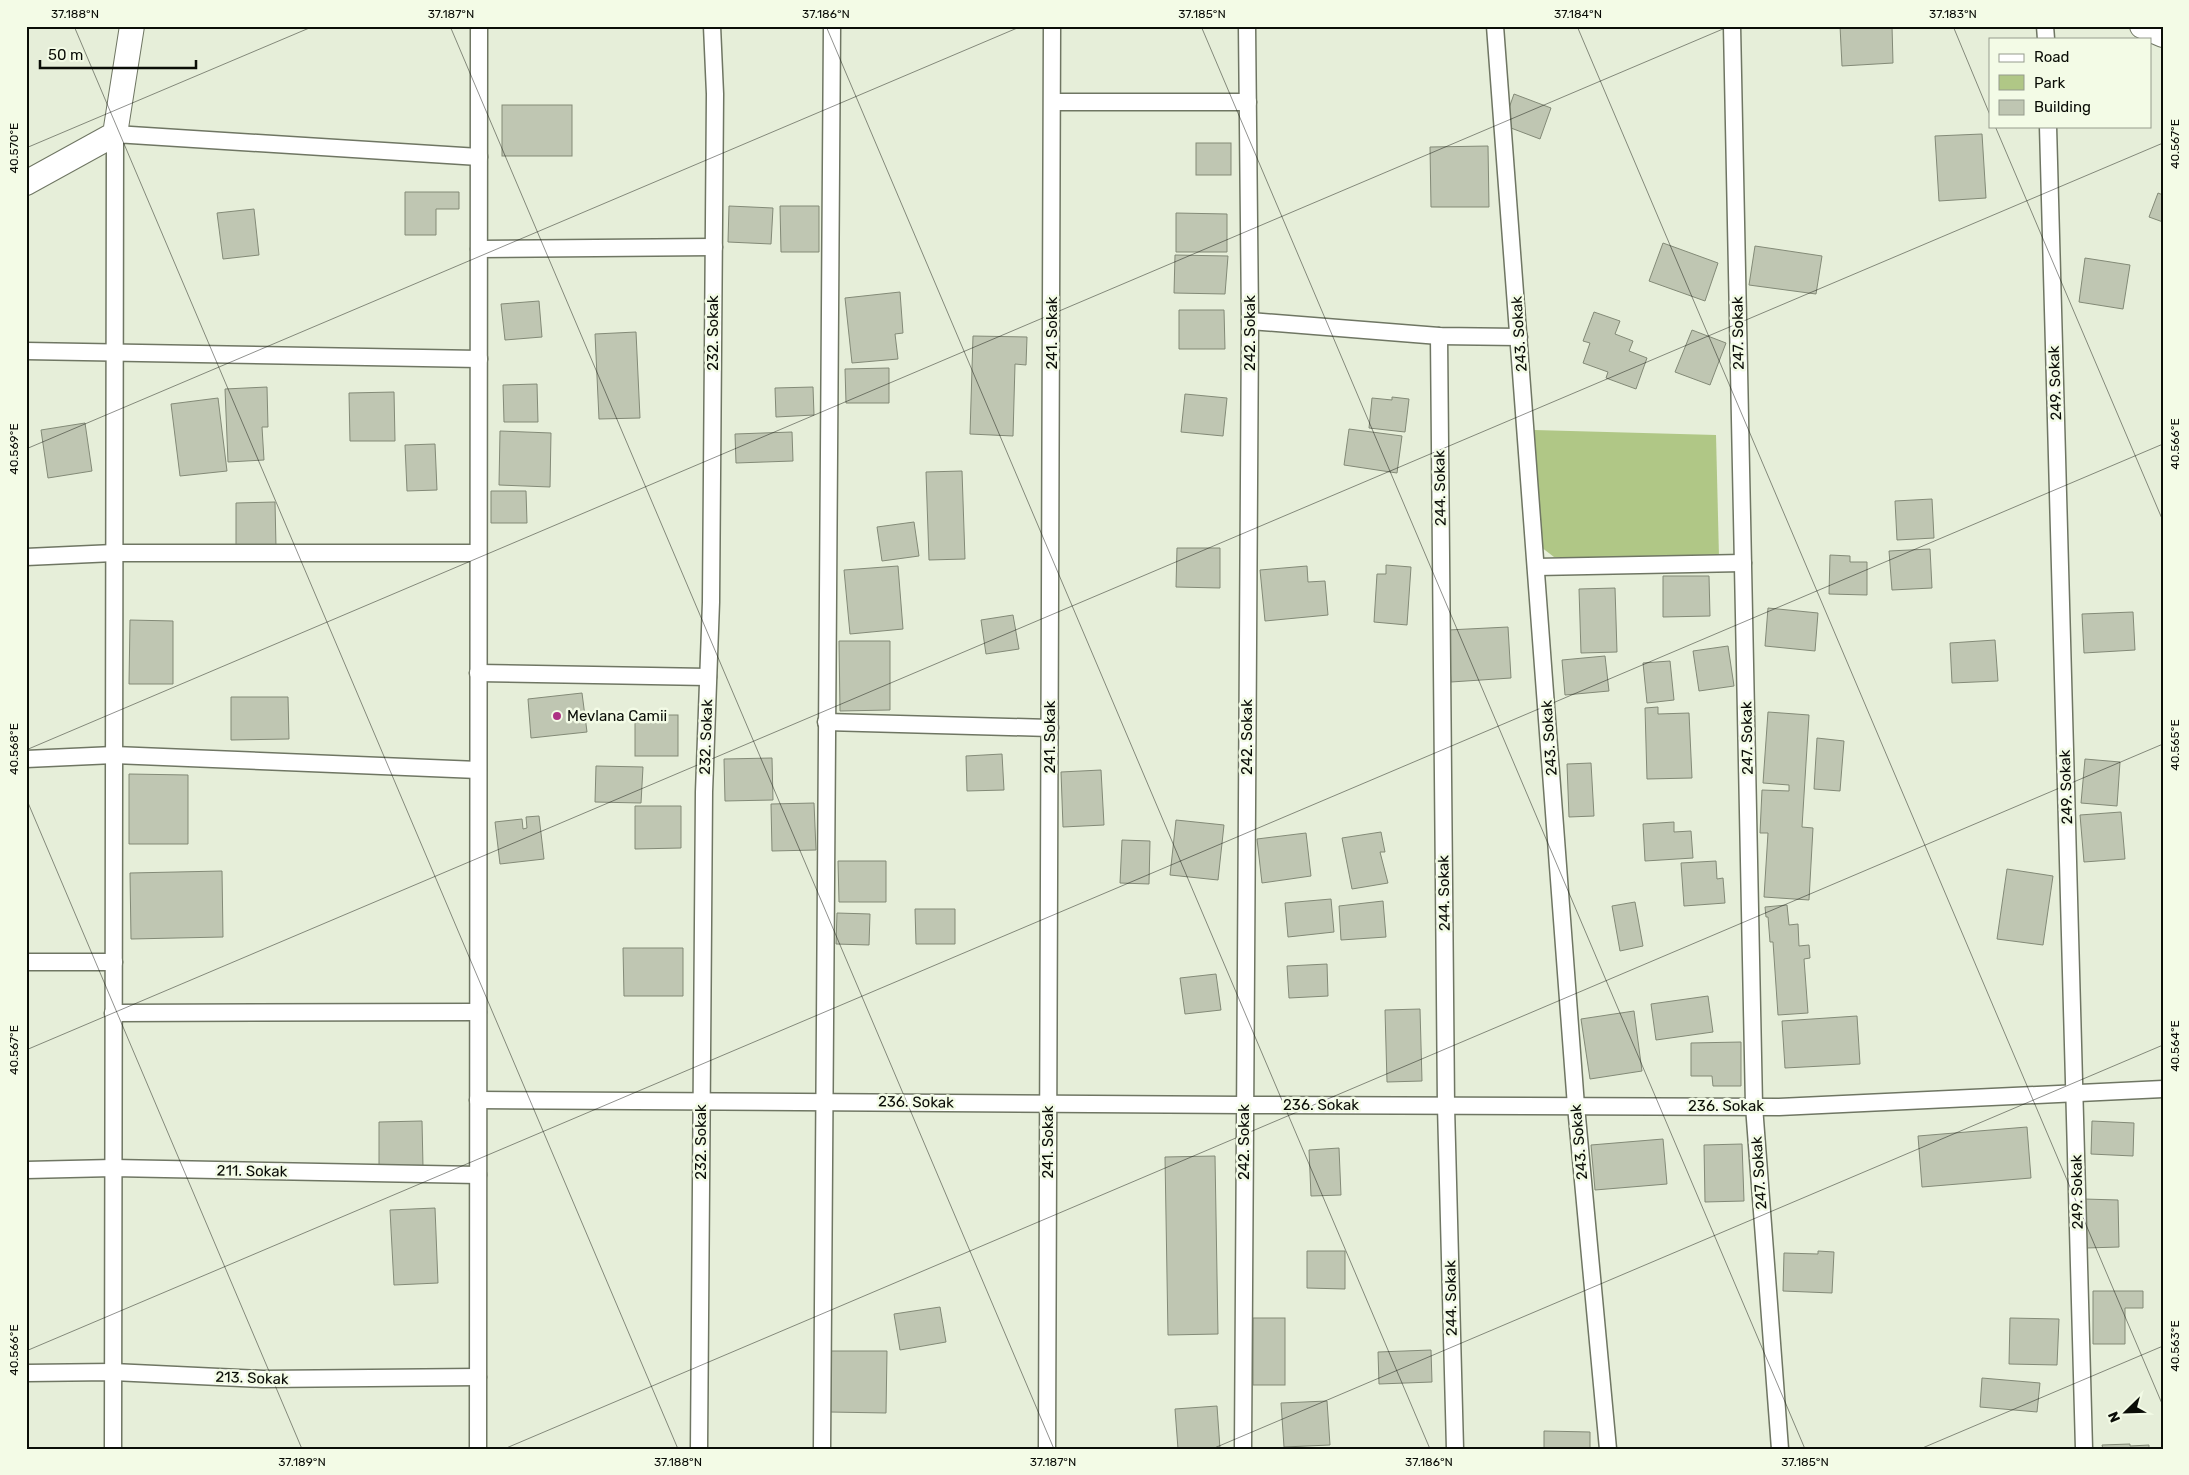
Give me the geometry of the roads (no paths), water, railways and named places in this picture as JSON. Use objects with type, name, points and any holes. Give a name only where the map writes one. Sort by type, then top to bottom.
[{"type":"street","points":[[113,1449],[115,134],[132,26]]},
{"type":"street","points":[[478,1449],[479,26]]},
{"type":"street","name":"232. Sokak","points":[[699,1449],[704,792],[711,582],[715,94],[712,26]]},
{"type":"street","points":[[822,1449],[832,26]]},
{"type":"street","name":"241. Sokak","points":[[1047,1449],[1052,26]]},
{"type":"street","name":"242. Sokak","points":[[1243,1449],[1250,321],[1247,26]]},
{"type":"street","name":"243. Sokak","points":[[1495,26],[1576,1106],[1608,1449]]},
{"type":"street","name":"247. Sokak","points":[[1732,26],[1754,1106],[1780,1449]]},
{"type":"street","points":[[2142,26],[2163,35]]},
{"type":"street","points":[[1053,102],[1248,102]]},
{"type":"street","name":"249. Sokak","points":[[2048,128],[2084,1449]]},
{"type":"street","points":[[26,183],[115,134],[479,157]]},
{"type":"street","points":[[478,249],[714,247]]},
{"type":"street","points":[[1250,321],[1439,336],[1519,337]]},
{"type":"street","name":"244. Sokak","points":[[1439,336],[1446,1106],[1455,1449]]},
{"type":"street","points":[[26,351],[479,360]]},
{"type":"street","points":[[26,557],[114,553],[478,553]]},
{"type":"street","points":[[1536,567],[1743,563]]},
{"type":"street","points":[[478,673],[708,677]]},
{"type":"street","points":[[826,722],[1050,728]]},
{"type":"street","points":[[26,759],[114,755],[478,770]]},
{"type":"street","points":[[26,962],[114,962]]},
{"type":"street","points":[[114,1013],[478,1012]]},
{"type":"street","name":"236. Sokak","points":[[478,1100],[1754,1106],[2163,1089]]},
{"type":"street","name":"211. Sokak","points":[[26,1170],[113,1168],[478,1175]]},
{"type":"street","name":"213. Sokak","points":[[26,1373],[113,1372],[263,1379],[478,1377]]},
{"type":"place","name":"Mevlana Camii","points":[[557,716]]}]
